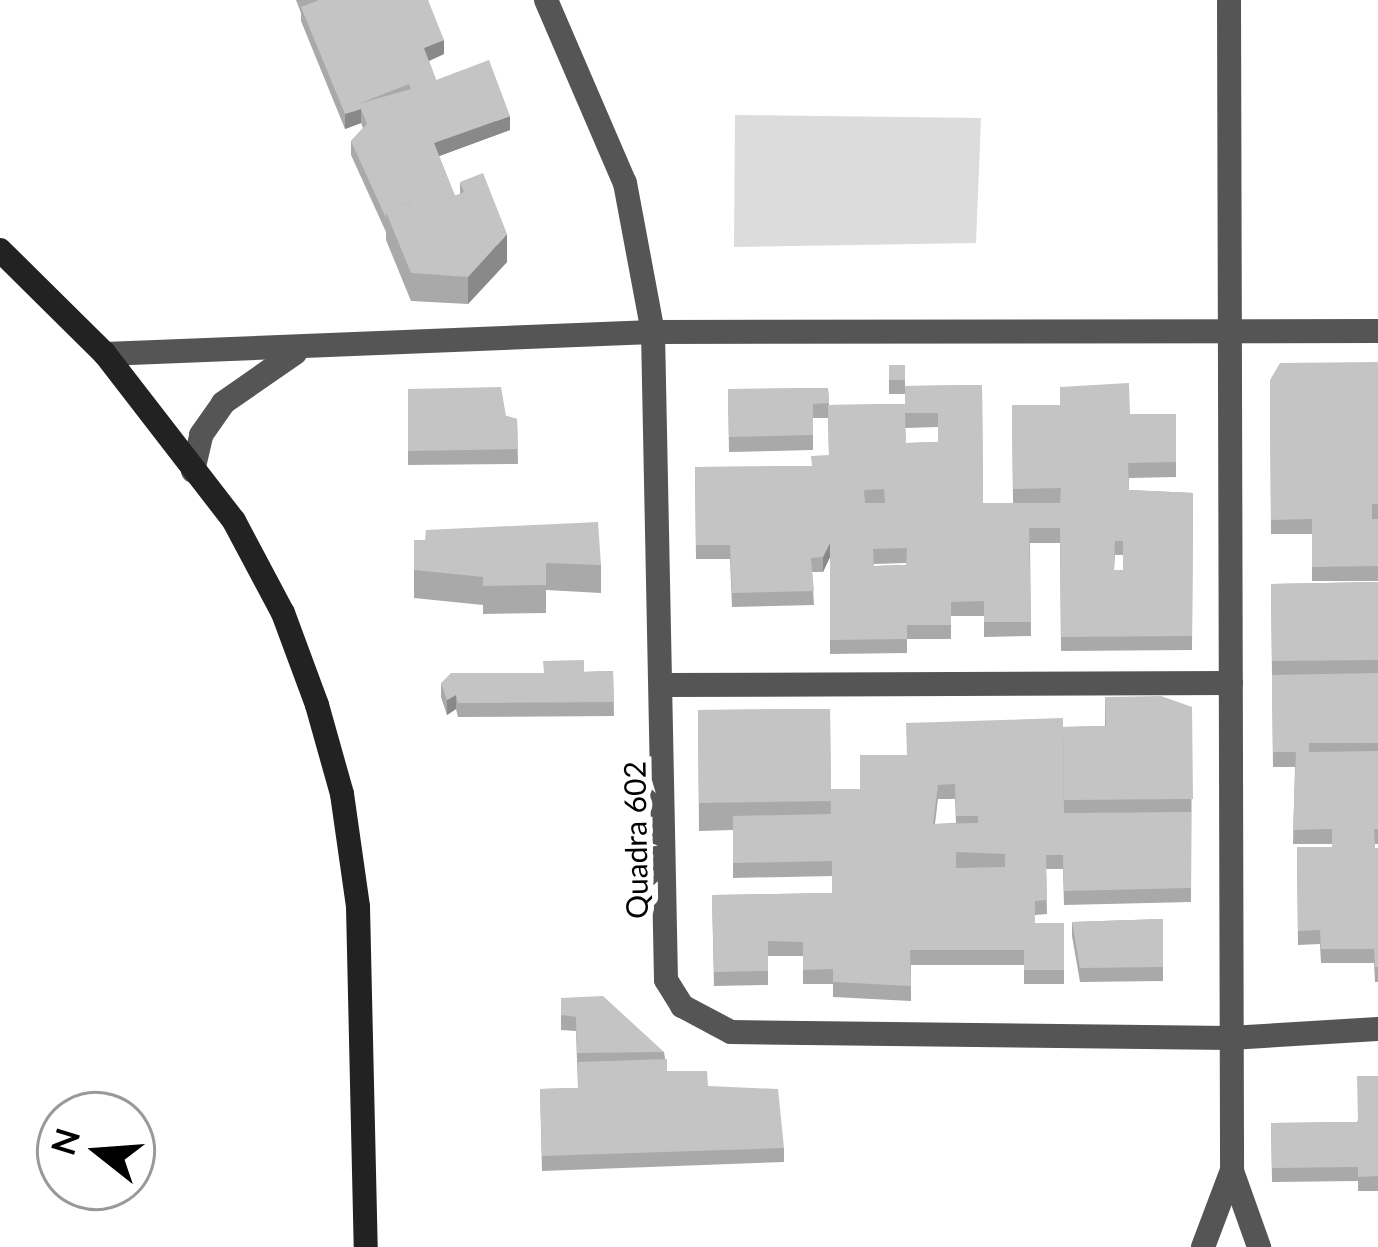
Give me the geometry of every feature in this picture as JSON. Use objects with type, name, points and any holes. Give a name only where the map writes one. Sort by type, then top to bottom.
[{"type":"main road","points":[[0,250],[105,354],[234,521],[283,613],[342,794],[358,907],[366,1247]]},
{"type":"street","name":"Quadra 602","points":[[546,0],[626,183],[652,332],[666,980],[704,1022],[731,1032],[1231,1038],[1378,1029]]},
{"type":"street","points":[[1229,0],[1232,1171],[1259,1247]]},
{"type":"street","points":[[105,354],[303,350],[652,332],[1378,331]]},
{"type":"street","points":[[193,471],[201,435],[223,403],[303,350]]},
{"type":"street","points":[[663,685],[1231,682]]},
{"type":"street","points":[[1203,1247],[1232,1171]]},
{"type":"shaded area","points":[[735,115],[981,118],[976,243],[734,247]]},
{"type":"building","points":[[319,0],[428,0],[444,40],[424,48],[436,80],[489,60],[510,116],[434,143],[455,196],[412,213],[409,202],[386,212],[386,218],[351,141],[367,124],[361,109],[345,114],[301,7]],"holes":[[[409,84],[411,89],[358,104]]]},
{"type":"building","points":[[483,173],[507,234],[468,277],[411,273],[386,212],[409,202],[412,213],[464,192],[460,182]]},
{"type":"building","points":[[1378,362],[1378,504],[1372,504],[1372,519],[1378,519],[1378,566],[1312,567],[1312,519],[1271,520],[1270,380],[1280,363]]},
{"type":"building","points":[[889,365],[905,365],[905,380],[889,380]]},
{"type":"building","points":[[1129,383],[1130,414],[1176,414],[1176,462],[1128,463],[1129,490],[1193,493],[1192,636],[1061,637],[1060,528],[1029,528],[1031,622],[984,622],[984,601],[951,602],[951,625],[907,625],[907,639],[830,640],[830,543],[823,557],[811,558],[814,591],[732,593],[730,545],[696,545],[695,467],[812,466],[811,456],[829,455],[828,405],[905,404],[905,386],[982,385],[983,503],[1060,503],[1061,488],[1013,489],[1012,405],[1060,405],[1060,387]],"holes":[[[905,413],[938,413],[938,442],[906,443]],[[884,489],[885,503],[865,503],[864,490]],[[1115,541],[1123,541],[1123,570],[1114,570]],[[907,548],[906,565],[874,566],[873,549]]]},
{"type":"building","points":[[501,387],[506,416],[517,419],[518,449],[408,451],[408,389]]},
{"type":"building","points":[[828,388],[829,403],[813,404],[813,435],[729,437],[728,389]]},
{"type":"building","points":[[598,522],[601,565],[546,563],[546,585],[483,586],[483,577],[414,570],[414,540],[425,540],[426,530]]},
{"type":"building","points":[[1378,582],[1378,660],[1272,661],[1271,584]]},
{"type":"building","points":[[584,660],[584,672],[613,671],[614,702],[458,703],[456,695],[447,700],[441,683],[451,673],[544,673],[543,661]]},
{"type":"building","points":[[1378,673],[1378,743],[1309,743],[1309,752],[1378,751],[1375,967],[1374,949],[1321,949],[1320,930],[1298,931],[1297,847],[1332,847],[1332,829],[1293,830],[1296,752],[1273,752],[1272,675]]},
{"type":"building","points":[[1161,696],[1192,707],[1193,799],[1064,800],[1063,727],[1106,726],[1105,697]]},
{"type":"building","points":[[830,709],[831,801],[699,803],[698,710]]},
{"type":"building","points":[[1063,718],[1064,813],[1191,812],[1191,888],[1064,891],[1063,855],[1046,855],[1047,900],[1035,901],[1035,923],[1064,923],[1064,970],[1024,970],[1024,950],[910,950],[911,986],[833,982],[833,969],[803,970],[803,942],[768,941],[768,971],[714,972],[712,895],[832,893],[832,861],[733,863],[733,816],[831,814],[831,789],[860,789],[860,755],[907,755],[906,723]],"holes":[[[955,784],[956,816],[978,816],[978,823],[933,824],[938,785]],[[956,852],[1005,854],[1005,867],[956,868]]]},
{"type":"building","points":[[1163,919],[1163,967],[1080,968],[1072,922]]},
{"type":"building","points":[[603,996],[664,1052],[577,1053],[576,1017],[561,1015],[561,998]]},
{"type":"building","points":[[667,1059],[667,1071],[707,1071],[708,1086],[778,1089],[784,1148],[542,1156],[540,1089],[578,1088],[578,1062]]},
{"type":"building","points":[[1357,1076],[1378,1076],[1378,1176],[1358,1177],[1358,1167],[1272,1168],[1271,1123],[1358,1122]]}]
